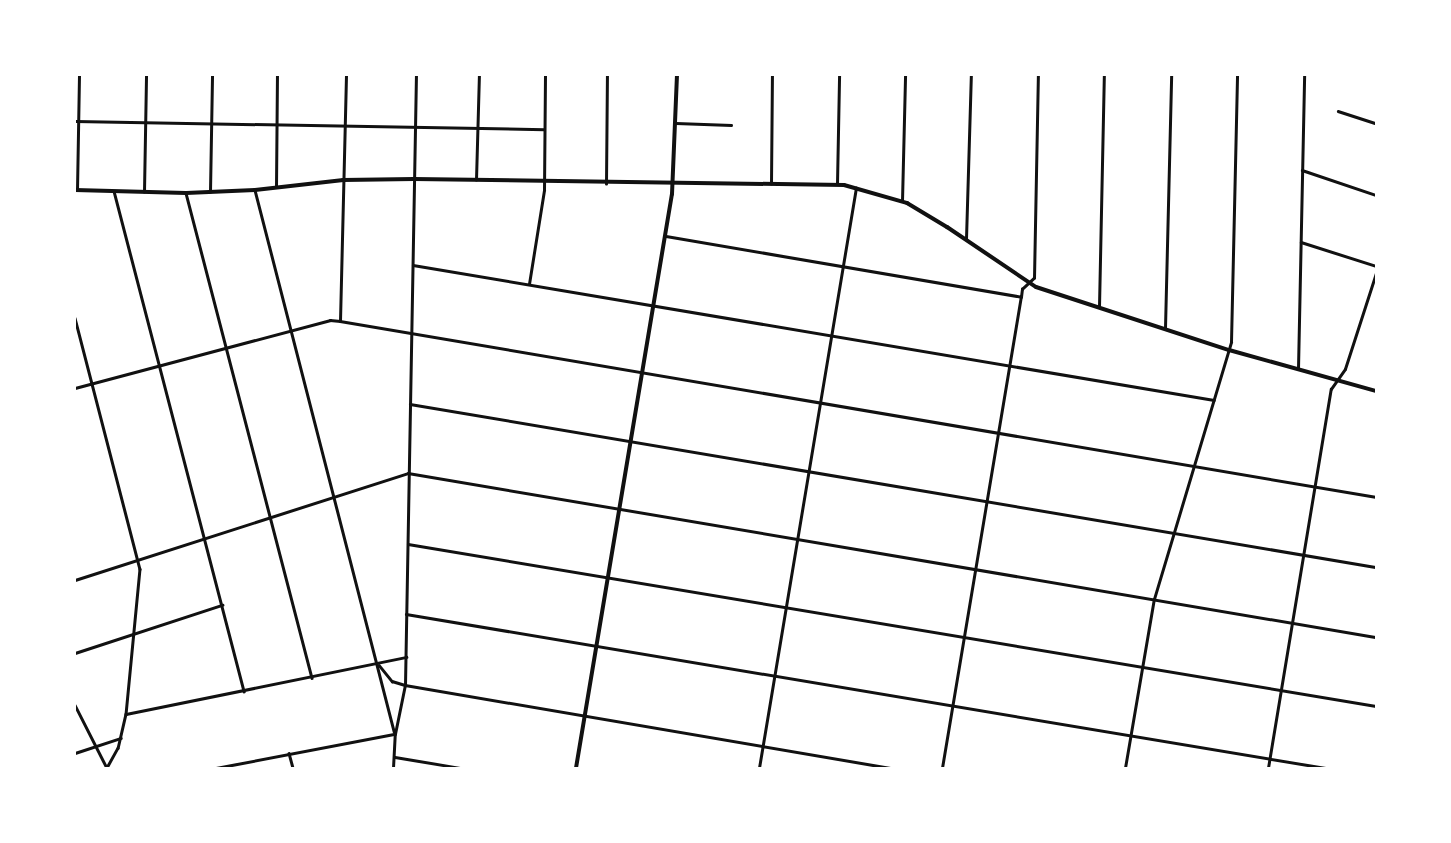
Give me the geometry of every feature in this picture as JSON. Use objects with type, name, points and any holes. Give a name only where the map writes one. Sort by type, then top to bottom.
[{"type":"main road","points":[[576,768],[674,184],[677,75]]},
{"type":"main road","points":[[76,190],[186,193],[255,190],[343,180],[414,179],[606,184],[837,184],[856,187],[902,201],[966,239],[1028,283],[1099,309],[1229,350],[1298,371],[1376,391]]},
{"type":"street","points":[[76,190],[79,75]]},
{"type":"street","points":[[144,192],[146,75]]},
{"type":"street","points":[[210,192],[212,75]]},
{"type":"street","points":[[276,75],[276,187]]},
{"type":"street","points":[[340,321],[346,75]]},
{"type":"street","points":[[394,734],[405,685],[406,657],[416,75]]},
{"type":"street","points":[[476,180],[479,75]]},
{"type":"street","points":[[530,284],[544,183],[545,75]]},
{"type":"street","points":[[606,184],[607,75]]},
{"type":"street","points":[[770,184],[772,75]]},
{"type":"street","points":[[837,184],[839,75]]},
{"type":"street","points":[[902,201],[905,75]]},
{"type":"street","points":[[966,239],[971,75]]},
{"type":"street","points":[[942,768],[1021,297],[1028,283],[1034,278],[1038,75]]},
{"type":"street","points":[[1099,309],[1104,75]]},
{"type":"street","points":[[1165,330],[1170,75]]},
{"type":"street","points":[[1125,768],[1154,599],[1231,342],[1237,75]]},
{"type":"street","points":[[1298,371],[1304,75]]},
{"type":"street","points":[[1338,111],[1376,123]]},
{"type":"street","points":[[77,121],[544,130]]},
{"type":"street","points":[[676,123],[731,125]]},
{"type":"street","points":[[1302,170],[1376,195]]},
{"type":"street","points":[[759,768],[856,187]]},
{"type":"street","points":[[255,190],[378,664],[394,734],[395,758],[393,768]]},
{"type":"street","points":[[114,191],[244,691]]},
{"type":"street","points":[[186,193],[312,678]]},
{"type":"street","points":[[666,236],[1021,297]]},
{"type":"street","points":[[1301,242],[1376,266]]},
{"type":"street","points":[[413,265],[1214,400]]},
{"type":"street","points":[[1268,768],[1331,389],[1345,369],[1376,273]]},
{"type":"street","points":[[75,318],[140,569],[126,714],[121,738],[107,768]]},
{"type":"street","points":[[75,388],[292,332],[330,320],[1376,496]]},
{"type":"street","points":[[410,404],[1376,567]]},
{"type":"street","points":[[75,580],[408,473],[1376,637]]},
{"type":"street","points":[[408,544],[1376,706]]},
{"type":"street","points":[[75,653],[222,605]]},
{"type":"street","points":[[406,614],[953,704],[1130,736],[1325,768]]},
{"type":"street","points":[[126,714],[312,678],[406,657]]},
{"type":"street","points":[[378,664],[392,681],[405,685],[893,768]]},
{"type":"street","points":[[75,705],[107,768]]},
{"type":"street","points":[[216,768],[394,734]]},
{"type":"street","points":[[75,753],[121,738]]},
{"type":"street","points":[[289,753],[293,768]]},
{"type":"street","points":[[395,758],[460,768]]}]
